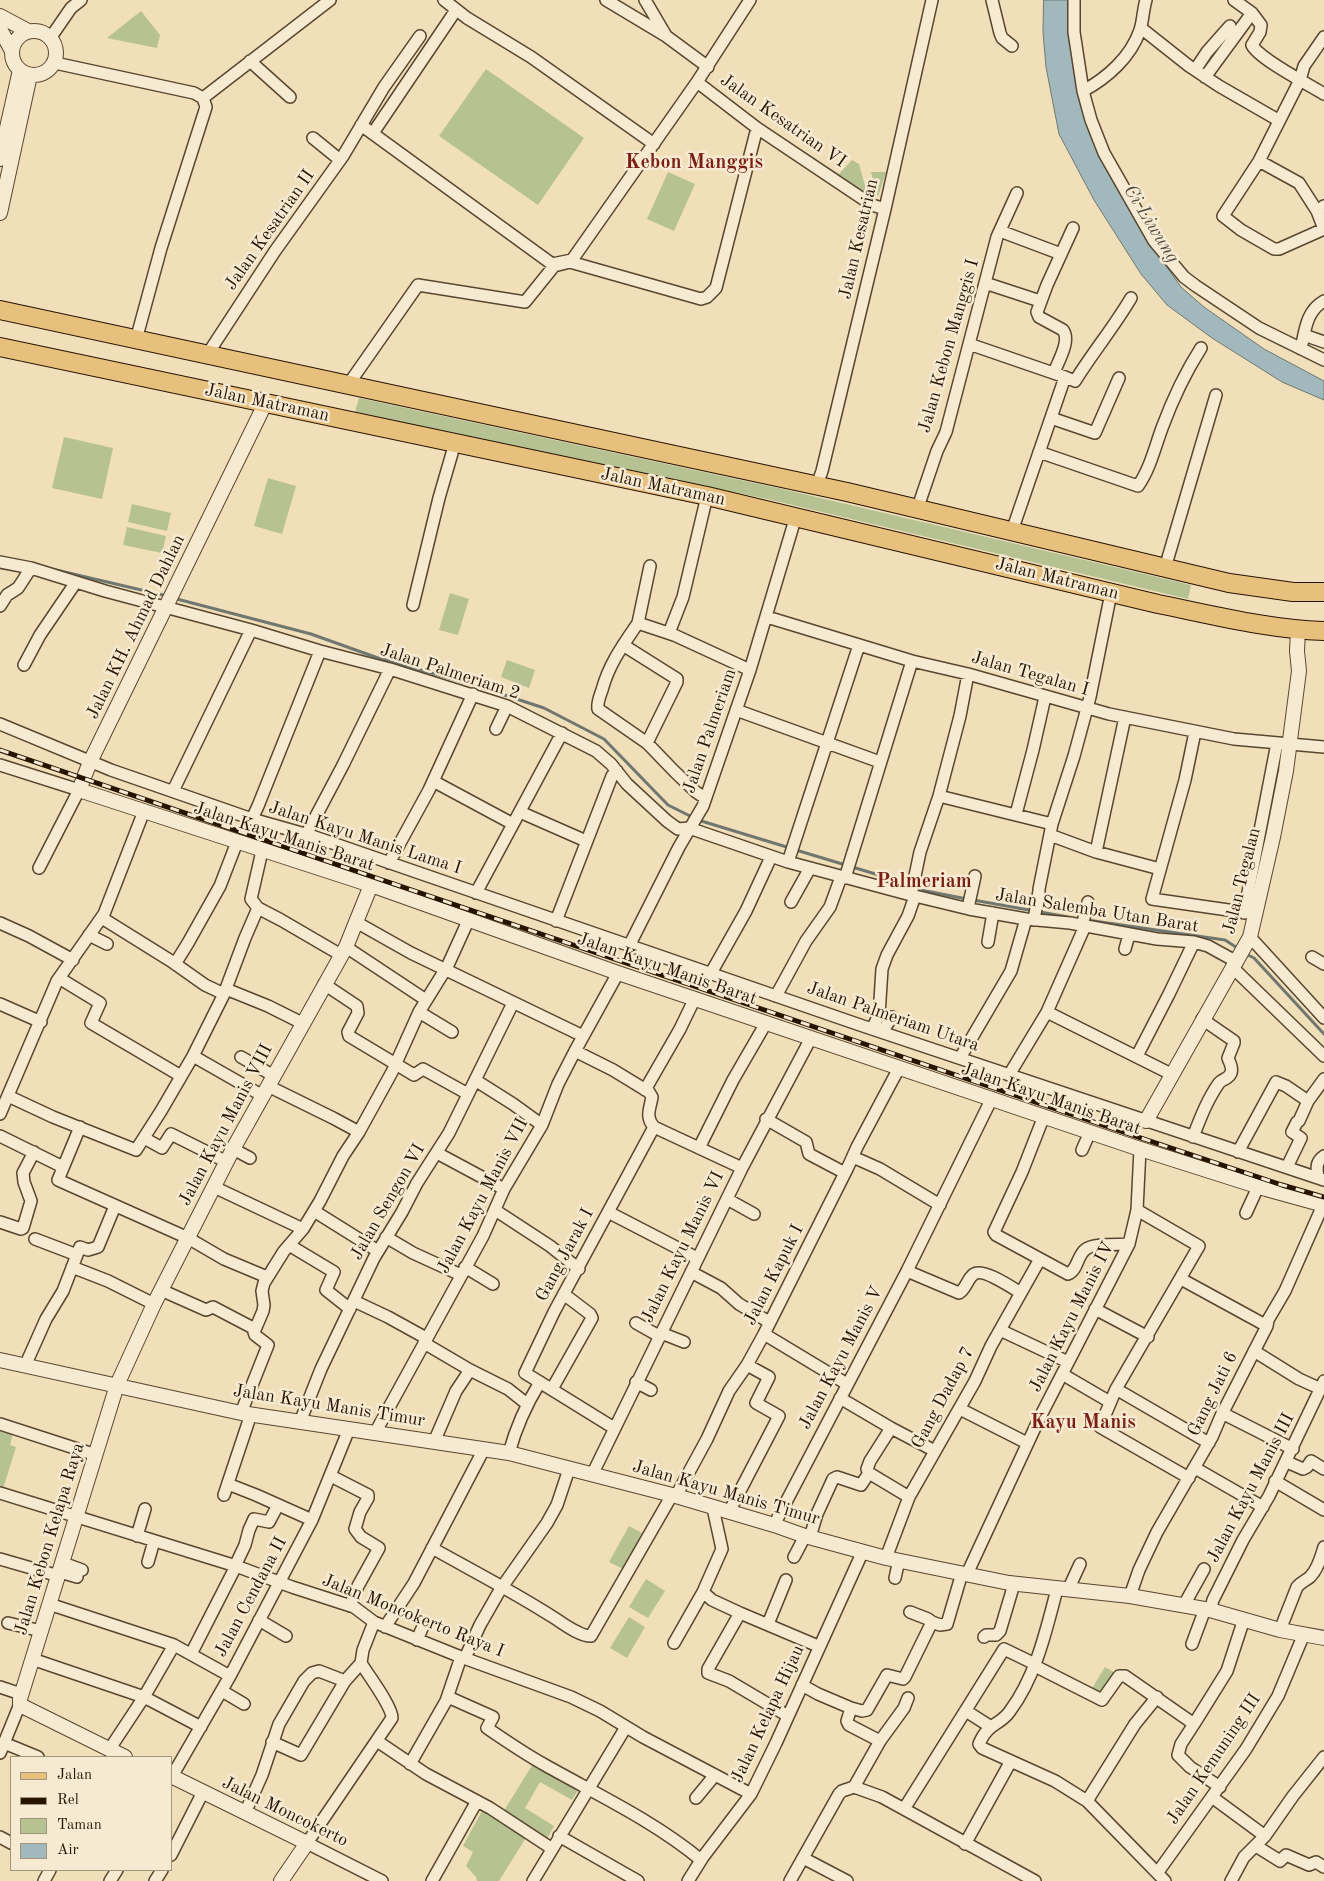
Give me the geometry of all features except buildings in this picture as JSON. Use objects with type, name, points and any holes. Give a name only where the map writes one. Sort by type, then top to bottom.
[{"type":"main road","name":"Jalan Matraman","points":[[0,310],[817,486],[1165,568],[1260,588],[1293,592],[1324,592]]},
{"type":"main road","name":"Jalan Matraman","points":[[0,347],[707,496],[1112,593],[1246,623],[1324,631]]},
{"type":"street","points":[[51,37],[71,8],[80,0]]},
{"type":"street","points":[[203,98],[330,0]]},
{"type":"street","points":[[444,0],[456,10],[531,57],[654,144]]},
{"type":"street","name":"Jalan Kesatrian VI","points":[[606,0],[666,36],[708,67],[697,82],[757,128],[872,205],[885,209]]},
{"type":"street","points":[[645,0],[666,36]]},
{"type":"street","points":[[708,67],[750,0]]},
{"type":"street","name":"Jalan Kesatrian","points":[[817,486],[885,209],[932,0]]},
{"type":"street","points":[[992,0],[1002,38],[1012,46]]},
{"type":"street","points":[[1074,0],[1074,32],[1083,91],[1104,154],[1154,241],[1184,277],[1229,309],[1259,328],[1324,360]]},
{"type":"street","points":[[1083,91],[1099,82],[1113,70],[1132,47],[1141,28],[1146,0]]},
{"type":"street","points":[[1234,0],[1252,13],[1260,22],[1262,28],[1252,47],[1276,65],[1324,94]]},
{"type":"street","points":[[373,133],[456,10]]},
{"type":"street","points":[[1205,77],[1252,13]]},
{"type":"street","points":[[0,16],[28,31]]},
{"type":"street","points":[[1194,70],[1230,26]]},
{"type":"street","points":[[1141,28],[1194,70],[1278,120]]},
{"type":"street","points":[[0,29],[12,51],[14,62],[25,72],[44,73],[54,63],[57,50],[51,37],[45,32],[37,30],[28,31],[20,35],[14,42],[12,51]]},
{"type":"street","name":"Jalan Kesatrian II","points":[[207,355],[275,251],[340,160],[384,87],[420,36]]},
{"type":"street","points":[[1259,161],[1299,183],[1320,208],[1324,229],[1279,249],[1274,249],[1240,230],[1224,217],[1224,214],[1259,161],[1278,120],[1300,80],[1304,66],[1324,37]]},
{"type":"street","points":[[250,61],[290,97]]},
{"type":"street","points":[[54,63],[194,93],[203,98],[206,107],[160,248],[136,340]]},
{"type":"street","points":[[0,159],[25,72]]},
{"type":"street","points":[[0,213],[25,72]]},
{"type":"street","points":[[348,385],[416,286],[421,285],[525,302],[554,266],[571,261],[697,82]]},
{"type":"street","points":[[361,125],[552,264],[571,261],[701,299],[707,297],[716,288],[757,128]]},
{"type":"street","points":[[313,138],[340,160]]},
{"type":"street","name":"Jalan Kebon Manggis I","points":[[916,510],[937,451],[946,432],[1000,230],[1017,193]]},
{"type":"street","points":[[1054,372],[1066,343],[1066,334],[1063,330],[1039,317],[1038,312],[1040,302],[1074,228]]},
{"type":"street","points":[[1000,230],[1061,254]]},
{"type":"street","points":[[985,283],[1040,302]]},
{"type":"street","points":[[969,344],[1075,380],[1111,330],[1131,298]]},
{"type":"street","points":[[1301,349],[1306,323],[1311,313],[1324,302]]},
{"type":"street","points":[[1304,334],[1324,342]]},
{"type":"street","points":[[1038,452],[1138,486],[1151,460],[1172,404],[1192,362],[1201,348]]},
{"type":"street","points":[[1012,531],[1065,377]]},
{"type":"street","points":[[1051,418],[1095,434],[1119,378]]},
{"type":"street","points":[[1165,568],[1216,395]]},
{"type":"street","name":"Jalan KH. Ahmad Dahlan","points":[[39,868],[79,790],[90,762],[266,402]]},
{"type":"street","points":[[413,605],[439,498],[455,443]]},
{"type":"street","points":[[669,633],[683,598],[707,496]]},
{"type":"street","name":"Jalan Palmeriam","points":[[629,946],[704,802],[750,670],[796,516]]},
{"type":"street","name":"Jalan Palmeriam 2","points":[[0,562],[31,568],[76,582],[168,605],[320,652],[390,669],[507,706],[596,751],[604,757],[627,784],[667,821],[678,829],[690,826]]},
{"type":"street","points":[[650,566],[639,623],[622,645],[608,670],[597,708],[647,743],[704,802]]},
{"type":"street","points":[[0,606],[7,595],[18,588],[31,568]]},
{"type":"street","points":[[24,665],[40,635],[76,582]]},
{"type":"street","points":[[960,1058],[1011,971],[1031,918],[1039,892],[1051,830],[1074,756],[1086,708],[1112,593]]},
{"type":"street","name":"Jalan Tegalan I","points":[[767,616],[912,661],[968,674],[1086,708],[1234,739],[1324,747]]},
{"type":"street","points":[[639,623],[669,633],[750,670]]},
{"type":"street","points":[[173,791],[251,630]]},
{"type":"street","name":"Jalan Tegalan","points":[[1146,1121],[1248,940],[1250,914],[1273,837],[1279,771],[1283,743],[1299,671],[1298,656],[1302,650],[1302,630]]},
{"type":"street","points":[[622,645],[677,679],[647,743]]},
{"type":"street","points":[[789,858],[859,645]]},
{"type":"street","points":[[252,819],[320,652]]},
{"type":"street","points":[[776,996],[806,942],[830,907],[845,872],[912,661]]},
{"type":"street","points":[[306,835],[390,669]]},
{"type":"street","points":[[877,1031],[882,968],[908,916],[920,852],[939,796],[960,716],[968,674]]},
{"type":"street","points":[[389,863],[433,781],[472,694]]},
{"type":"street","points":[[1016,814],[1034,750],[1045,697]]},
{"type":"street","points":[[496,729],[507,706]]},
{"type":"street","points":[[736,710],[880,762]]},
{"type":"street","points":[[1096,852],[1125,716]]},
{"type":"street","name":"Jalan Kayu Manis Lama I","points":[[0,724],[90,762],[252,819],[306,835],[629,946]]},
{"type":"street","points":[[1195,732],[1185,780],[1152,898],[1154,900],[1250,914]]},
{"type":"street","points":[[476,893],[562,733]]},
{"type":"street","name":"Jalan Kayu Manis Barat","points":[[0,765],[371,885],[618,973],[1140,1149],[1324,1205]]},
{"type":"street","points":[[556,921],[612,776],[617,771]]},
{"type":"street","points":[[433,781],[513,824]]},
{"type":"street","points":[[939,796],[1016,814],[1096,852],[1160,869]]},
{"type":"street","points":[[1,1111],[59,978],[102,918],[144,811]]},
{"type":"street","points":[[520,812],[586,841]]},
{"type":"street","name":"Jalan Salemba Utan Barat","points":[[690,826],[771,857],[789,858],[810,868],[845,872],[968,908],[1129,935],[1194,942],[1208,946],[1235,964],[1324,1056]]},
{"type":"street","points":[[175,964],[220,886],[237,842]]},
{"type":"street","points":[[262,851],[251,899],[258,908],[343,951],[426,1000]]},
{"type":"street","points":[[711,974],[746,911],[771,857]]},
{"type":"street","points":[[791,902],[810,868]]},
{"type":"street","points":[[968,908],[975,876]]},
{"type":"street","name":"Jalan Kayu Manis VIII","points":[[117,1385],[154,1304],[233,1149],[343,951],[371,885]]},
{"type":"street","points":[[1009,1075],[1047,1012],[1084,926],[1088,902]]},
{"type":"street","points":[[8,1096],[45,1114],[136,1150],[193,1056],[225,992],[244,938],[258,908]]},
{"type":"street","points":[[988,942],[993,913]]},
{"type":"street","points":[[102,918],[205,985],[268,1006],[302,1023]]},
{"type":"street","points":[[224,1495],[246,1414],[268,1345],[254,1335],[255,1328],[263,1311],[262,1291],[267,1277],[284,1251],[303,1229],[359,1132],[395,1064],[419,1012],[447,968],[468,921]]},
{"type":"street","points":[[356,922],[387,940],[583,1036]]},
{"type":"street","points":[[0,923],[29,936],[72,960]]},
{"type":"street","points":[[89,935],[107,944]]},
{"type":"street","points":[[1125,949],[1129,935]]},
{"type":"street","points":[[1248,940],[1324,1018]]},
{"type":"street","points":[[1137,1056],[1194,942]]},
{"type":"street","name":"Jalan Palmeriam Utara","points":[[629,946],[1321,1179]]},
{"type":"street","points":[[1312,957],[1324,964]]},
{"type":"street","name":"Jalan Kayu Manis VII","points":[[375,1433],[463,1271],[504,1189],[542,1125],[558,1084],[618,973]]},
{"type":"street","points":[[59,978],[100,1003],[91,1023],[94,1026],[182,1076]]},
{"type":"street","points":[[324,984],[357,1006],[358,1013],[348,1032],[350,1036],[414,1076],[423,1069],[468,1094]]},
{"type":"street","points":[[645,1090],[680,1029],[695,998]]},
{"type":"street","name":"Jalan Sengon VI","points":[[302,1414],[378,1251],[417,1183],[437,1153],[513,1003]]},
{"type":"street","points":[[0,1004],[41,1022]]},
{"type":"street","points":[[419,1012],[452,1032]]},
{"type":"street","points":[[1047,1012],[1171,1074]]},
{"type":"street","points":[[877,1031],[892,1017]]},
{"type":"street","points":[[1193,1137],[1210,1097],[1220,1082],[1227,1079],[1230,1074],[1232,1066],[1228,1058],[1234,1043],[1202,1019]]},
{"type":"street","points":[[699,1148],[733,1080],[766,1023]]},
{"type":"street","name":"Jalan Kayu Manis VI","points":[[592,1475],[766,1119],[794,1071],[810,1038]]},
{"type":"street","points":[[575,1051],[613,1070],[652,1095],[648,1117],[654,1127],[742,1168]]},
{"type":"street","points":[[193,1056],[268,1086],[359,1132]]},
{"type":"street","points":[[241,1057],[268,1086]]},
{"type":"street","name":"Jalan Kapuk I","points":[[502,1587],[565,1625],[586,1636],[591,1636],[707,1439],[729,1391],[747,1365],[764,1334],[899,1068]]},
{"type":"street","points":[[1287,1167],[1300,1138],[1292,1132],[1297,1122],[1299,1122],[1308,1101],[1324,1079]]},
{"type":"street","points":[[475,1080],[542,1125]]},
{"type":"street","points":[[1238,1152],[1276,1082],[1286,1086],[1308,1101]]},
{"type":"street","name":"Jalan Kayu Manis V","points":[[774,1525],[907,1271],[992,1098]]},
{"type":"street","points":[[1044,1116],[1022,1172],[994,1230],[996,1235],[1067,1274],[1070,1274],[1084,1250],[1090,1247],[1129,1244]]},
{"type":"street","points":[[766,1119],[806,1142],[809,1154],[845,1173]]},
{"type":"street","points":[[80,1127],[58,1180],[188,1238],[224,1259],[267,1277]]},
{"type":"street","name":"Gang Jarak I","points":[[614,1428],[525,1373],[654,1127]]},
{"type":"street","points":[[1082,1150],[1090,1132]]},
{"type":"street","points":[[144,1138],[162,1148],[171,1134],[227,1162]]},
{"type":"street","points":[[0,1136],[64,1167]]},
{"type":"street","points":[[233,1149],[250,1158]]},
{"type":"street","name":"Jalan Kayu Manis IV","points":[[932,1622],[940,1625],[947,1624],[965,1574],[1027,1443],[1129,1244],[1137,1210],[1140,1149]]},
{"type":"street","points":[[0,1222],[23,1228],[31,1199],[24,1182],[23,1173],[34,1152]]},
{"type":"street","points":[[437,1153],[504,1189]]},
{"type":"street","points":[[1321,1179],[1316,1164],[1324,1156]]},
{"type":"street","points":[[853,1157],[880,1169],[939,1206]]},
{"type":"street","points":[[884,1176],[939,1206]]},
{"type":"street","points":[[1246,1213],[1258,1186]]},
{"type":"street","points":[[214,1187],[303,1229]]},
{"type":"street","points":[[727,1199],[754,1214]]},
{"type":"street","name":"Gang Jati 6","points":[[1130,1596],[1139,1570],[1158,1532],[1209,1443],[1267,1326],[1268,1320],[1285,1290],[1324,1205]]},
{"type":"street","points":[[25,1366],[46,1319],[63,1291],[80,1247],[88,1250],[98,1247],[115,1206]]},
{"type":"street","points":[[495,1210],[550,1246],[579,1268]]},
{"type":"street","points":[[1137,1210],[1199,1246],[1148,1337],[1116,1389],[1100,1427],[1263,1507]]},
{"type":"street","points":[[314,1211],[378,1251]]},
{"type":"street","points":[[608,1212],[697,1258]]},
{"type":"street","points":[[386,1237],[413,1253],[493,1284]]},
{"type":"street","points":[[35,1239],[76,1255]]},
{"type":"street","points":[[289,1245],[334,1272],[326,1290],[352,1305],[388,1317],[470,1370],[508,1389],[527,1404]]},
{"type":"street","name":"Gang Dadap 7","points":[[895,1578],[892,1559],[909,1497],[960,1409],[1000,1330],[1040,1259]]},
{"type":"street","points":[[72,1267],[108,1281],[154,1304]]},
{"type":"street","points":[[907,1271],[959,1293],[975,1273],[980,1272],[1021,1293]]},
{"type":"street","points":[[691,1272],[721,1288],[739,1304],[769,1322]]},
{"type":"street","points":[[1181,1279],[1267,1326]]},
{"type":"street","points":[[161,1290],[205,1310],[213,1306],[255,1328]]},
{"type":"street","points":[[552,1390],[586,1332],[592,1318],[590,1314],[565,1295]]},
{"type":"street","points":[[1095,1309],[1148,1337]]},
{"type":"street","points":[[636,1323],[684,1342]]},
{"type":"street","points":[[1000,1330],[1068,1362]]},
{"type":"street","points":[[764,1334],[847,1384]]},
{"type":"street","points":[[1254,1351],[1299,1379],[1322,1385]]},
{"type":"street","name":"Jalan Kayu Manis Timur","points":[[0,1360],[246,1414],[302,1414],[349,1429],[509,1453],[674,1496],[774,1525],[862,1555],[1059,1591],[1130,1596],[1207,1610],[1243,1623],[1324,1638]]},
{"type":"street","points":[[729,1512],[779,1416],[756,1404],[769,1377],[747,1365]]},
{"type":"street","points":[[434,1442],[456,1391],[470,1370]]},
{"type":"street","points":[[1062,1374],[1110,1402]]},
{"type":"street","points":[[509,1453],[515,1432],[527,1404],[540,1382]]},
{"type":"street","points":[[636,1382],[651,1390]]},
{"type":"street","name":"Jalan Kebon Kelapa Raya","points":[[20,1699],[36,1661],[41,1631],[117,1385]]},
{"type":"street","name":"Jalan Kayu Manis III","points":[[1192,1644],[1207,1610],[1287,1462],[1322,1385]]},
{"type":"street","points":[[1116,1389],[1209,1443]]},
{"type":"street","points":[[840,1398],[935,1451]]},
{"type":"street","points":[[960,1409],[1027,1443]]},
{"type":"street","points":[[1222,1414],[1293,1449]]},
{"type":"street","points":[[0,1424],[96,1455]]},
{"type":"street","points":[[891,1428],[867,1469],[869,1474],[909,1497]]},
{"type":"street","name":"Jalan Cendana II","points":[[172,1777],[199,1726],[222,1691],[312,1520],[349,1429]]},
{"type":"street","points":[[385,1627],[414,1583],[484,1449]]},
{"type":"street","points":[[1287,1462],[1304,1469],[1307,1468],[1311,1461],[1324,1468]]},
{"type":"street","points":[[410,1764],[448,1696],[463,1658],[480,1625],[502,1587],[554,1511],[569,1469]]},
{"type":"street","points":[[794,1557],[807,1537],[833,1479],[837,1477],[861,1485],[869,1474]]},
{"type":"street","points":[[331,1476],[368,1495],[355,1529],[361,1537],[379,1548],[358,1586],[350,1606]]},
{"type":"street","points":[[1276,1481],[1324,1510]]},
{"type":"street","points":[[228,1484],[312,1520]]},
{"type":"street","name":"Jalan Moncokerto Raya I","points":[[0,1493],[136,1536],[236,1564],[279,1582],[350,1606],[385,1627],[463,1658],[566,1695],[600,1711],[751,1794]]},
{"type":"street","points":[[191,1654],[245,1546],[254,1519],[269,1522],[278,1505]]},
{"type":"street","points":[[674,1642],[703,1592],[722,1549],[713,1508]]},
{"type":"street","points":[[136,1536],[145,1509]]},
{"type":"street","points":[[148,1562],[154,1541]]},
{"type":"street","points":[[1280,1630],[1297,1588],[1301,1582],[1308,1579],[1314,1572],[1324,1547]]},
{"type":"street","points":[[432,1548],[502,1587]]},
{"type":"street","name":"Jalan Kelapa Hijau","points":[[688,1881],[701,1860],[751,1794],[788,1716],[818,1646],[862,1555]]},
{"type":"street","points":[[0,1558],[80,1574]]},
{"type":"street","points":[[1080,1564],[1059,1591],[1035,1665],[1010,1712],[985,1733],[980,1746],[1055,1780],[1087,1801],[1161,1877]]},
{"type":"street","points":[[1184,1606],[1204,1569]]},
{"type":"street","points":[[768,1624],[786,1580]]},
{"type":"street","points":[[984,1637],[986,1635],[996,1635],[1000,1632],[1014,1584]]},
{"type":"street","points":[[703,1592],[712,1600],[818,1646]]},
{"type":"street","points":[[49,1604],[174,1645],[230,1676]]},
{"type":"street","points":[[802,1684],[818,1694],[851,1708],[862,1711],[867,1710],[887,1675],[903,1679],[905,1677],[932,1622],[910,1612]]},
{"type":"street","points":[[740,1613],[708,1669],[708,1673],[728,1681],[788,1716]]},
{"type":"street","points":[[259,1620],[286,1636]]},
{"type":"street","points":[[8,1622],[41,1631]]},
{"type":"street","points":[[281,1881],[392,1718],[392,1714],[361,1663],[362,1650],[374,1622]]},
{"type":"street","points":[[1243,1623],[1227,1671],[1181,1744],[1178,1755],[1265,1836]]},
{"type":"street","points":[[417,1640],[424,1624]]},
{"type":"street","name":"Jalan Kemuning III","points":[[1161,1877],[1246,1749],[1278,1696],[1304,1634]]},
{"type":"street","points":[[109,1750],[144,1697],[174,1645]]},
{"type":"street","points":[[904,1809],[1004,1649],[1102,1700],[1119,1676],[1122,1675],[1157,1697],[1194,1724]]},
{"type":"street","points":[[36,1661],[144,1697],[199,1726]]},
{"type":"street","points":[[272,1742],[301,1755],[344,1680],[361,1663]]},
{"type":"street","points":[[245,1813],[262,1775],[272,1742],[287,1709],[309,1676],[319,1671],[344,1680]]},
{"type":"street","points":[[0,1687],[123,1756]]},
{"type":"street","points":[[222,1691],[244,1704]]},
{"type":"street","points":[[448,1696],[493,1717],[488,1729],[545,1765],[643,1818],[701,1860]]},
{"type":"street","points":[[1087,1801],[1125,1739],[1157,1697]]},
{"type":"street","points":[[854,1787],[880,1741],[904,1708],[908,1698]]},
{"type":"street","points":[[20,1699],[2,1748],[34,1756]]},
{"type":"street","points":[[851,1708],[847,1721],[849,1725],[880,1741]]},
{"type":"street","points":[[966,1711],[991,1727]]},
{"type":"street","points":[[533,1881],[551,1848],[626,1727]]},
{"type":"street","points":[[377,1741],[410,1764],[477,1801],[551,1848]]},
{"type":"street","points":[[1231,1881],[1244,1857],[1265,1836],[1293,1796],[1324,1757]]},
{"type":"street","points":[[965,1844],[1011,1761]]},
{"type":"street","points":[[696,1798],[715,1775]]},
{"type":"street","name":"Jalan Moncokerto","points":[[172,1777],[382,1881]]},
{"type":"street","points":[[790,1881],[839,1794],[842,1790],[854,1787],[882,1797],[1035,1881]]},
{"type":"street","points":[[172,1853],[203,1792]]},
{"type":"street","points":[[432,1881],[477,1801]]},
{"type":"street","points":[[559,1836],[638,1881]]},
{"type":"street","points":[[1256,1846],[1280,1861],[1286,1855],[1309,1865],[1316,1862],[1324,1867]]},
{"type":"street","points":[[803,1858],[847,1881]]},
{"type":"green space","points":[[141,11],[160,35],[157,48],[107,38]]},
{"type":"green space","points":[[486,69],[584,138],[538,205],[439,136]]},
{"type":"green space","points":[[764,125],[839,174],[852,160],[859,164],[869,200],[761,130]]},
{"type":"green space","points":[[668,172],[695,184],[674,231],[647,219]]},
{"type":"green space","points":[[871,172],[886,172],[878,197]]},
{"type":"green space","points":[[359,398],[778,488],[1191,585],[1188,599],[767,499],[355,412]]},
{"type":"green space","points":[[64,437],[113,448],[102,499],[52,488]]},
{"type":"green space","points":[[268,478],[296,486],[282,534],[254,526]]},
{"type":"green space","points":[[132,504],[171,513],[167,531],[128,522]]},
{"type":"green space","points":[[127,527],[166,536],[162,553],[123,545]]},
{"type":"green space","points":[[450,593],[469,599],[458,635],[439,630]]},
{"type":"green space","points":[[507,660],[535,670],[529,688],[501,677]]},
{"type":"green space","points":[[0,1429],[13,1433],[10,1445],[16,1447],[3,1489],[0,1488]]},
{"type":"green space","points":[[629,1526],[642,1533],[623,1569],[609,1562]]},
{"type":"green space","points":[[646,1579],[665,1591],[648,1618],[629,1607]]},
{"type":"green space","points":[[629,1617],[645,1627],[627,1658],[610,1648]]},
{"type":"green space","points":[[1105,1667],[1117,1674],[1103,1698],[1091,1690]]},
{"type":"green space","points":[[534,1762],[579,1789],[572,1800],[540,1782],[525,1808],[554,1826],[546,1841],[502,1814]]},
{"type":"green space","points":[[483,1809],[527,1836],[499,1881],[477,1881],[476,1877],[466,1866],[473,1852],[463,1846]]},
{"type":"water","points":[[1044,0],[1070,0],[1081,104],[1159,256],[1181,287],[1204,307],[1264,349],[1324,381],[1324,400],[1282,382],[1212,338],[1167,305],[1141,274],[1094,200],[1059,134],[1046,67],[1043,32]]},
{"type":"waterway","points":[[56,570],[167,596]]},
{"type":"waterway","points":[[173,598],[311,634],[378,658],[474,685],[544,708],[604,739],[668,805],[692,817]]},
{"type":"waterway","points":[[698,820],[790,848]]},
{"type":"waterway","points":[[796,850],[921,890],[967,899]]},
{"type":"waterway","points":[[973,900],[1068,917]]},
{"type":"waterway","points":[[1087,920],[1225,940],[1239,949]]},
{"type":"waterway","points":[[1246,954],[1254,958],[1324,1034]]},
{"type":"railway","points":[[0,750],[1138,1137],[1324,1197]]},
{"type":"district","name":"Kebon Manggis","points":[[694,163]]},
{"type":"district","name":"Palmeriam","points":[[924,882]]},
{"type":"district","name":"Kayu Manis","points":[[1083,1423]]},
{"type":"water label","name":"Ci Liwung","points":[[1151,224]]}]
